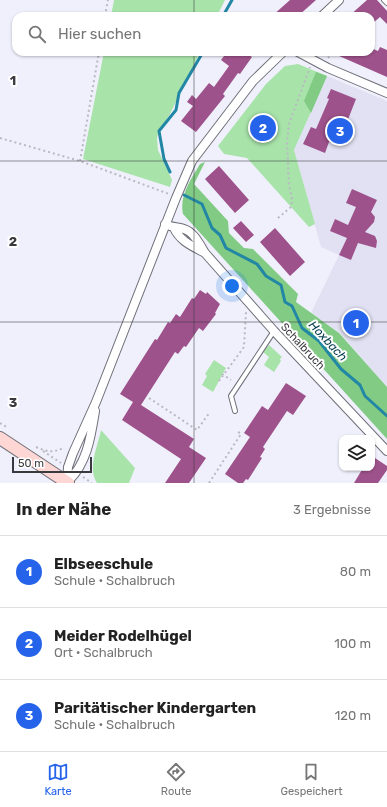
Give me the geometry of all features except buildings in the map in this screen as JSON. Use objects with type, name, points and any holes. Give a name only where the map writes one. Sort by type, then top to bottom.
[{"type":"main road","points":[[0,438],[67,483]]},
{"type":"street","points":[[326,12],[339,0]]},
{"type":"street","points":[[67,483],[68,467],[72,453],[96,402],[165,224],[192,160],[253,81],[279,56]]},
{"type":"street","points":[[306,56],[328,68],[387,93]]},
{"type":"street","name":"Schalbruch","points":[[165,224],[174,228],[184,229],[199,242],[205,254],[274,331],[387,451]]},
{"type":"street","points":[[67,483],[77,473],[83,460],[92,430],[96,402]]},
{"type":"lane","points":[[384,0],[387,3]]},
{"type":"lane","points":[[235,411],[231,396],[274,331]]},
{"type":"path","points":[[106,12],[108,0]]},
{"type":"path","points":[[80,161],[98,56]]},
{"type":"path","points":[[278,218],[291,207],[292,199],[288,164],[289,124],[310,67]]},
{"type":"path","points":[[0,138],[80,161],[158,189],[176,198]]},
{"type":"path","points":[[219,381],[244,347],[246,310]]},
{"type":"path","points":[[223,374],[231,380]]},
{"type":"path","points":[[149,398],[197,430],[210,412]]},
{"type":"path","points":[[0,423],[12,432]]},
{"type":"path","points":[[209,483],[241,434],[237,431]]},
{"type":"path","points":[[31,444],[48,452],[56,452],[63,448]]},
{"type":"shaded area","points":[[327,76],[387,101],[387,387],[340,333],[311,313],[339,255],[321,247],[294,150]]},
{"type":"green space","points":[[114,0],[225,0],[219,12],[112,12]]},
{"type":"green space","points":[[103,56],[198,56],[170,114],[159,130],[157,138],[158,150],[172,180],[170,187],[83,159]]},
{"type":"green space","points":[[298,64],[327,76],[294,150],[315,224],[309,227],[247,158],[224,154],[218,146],[266,84],[285,66]]},
{"type":"green space","points":[[316,72],[327,76],[311,113],[304,101]]},
{"type":"green space","points":[[205,162],[194,184],[228,221],[229,233],[244,248],[253,249],[298,294],[296,302],[339,333],[387,387],[387,439],[183,214],[182,207],[184,194],[200,164]]},
{"type":"green space","points":[[269,345],[282,357],[274,372],[264,365],[269,357],[263,352]]},
{"type":"green space","points":[[214,360],[226,368],[213,392],[202,385],[207,376],[205,374]]},
{"type":"green space","points":[[101,430],[135,468],[129,483],[97,483],[94,477],[93,464]]},
{"type":"waterway","name":"Hoxbach","points":[[225,12],[232,0]]},
{"type":"waterway","name":"Hoxbach","points":[[170,172],[164,159],[159,131],[176,110],[179,93],[201,56]]},
{"type":"waterway","name":"Hoxbach","points":[[184,195],[202,204],[212,228],[220,235],[226,248],[257,264],[266,276],[281,285],[285,302],[292,306],[302,328],[319,341],[341,369],[360,385],[365,396],[387,416]]},
{"type":"place","name":"Meider Rodelhügel","points":[[263,128]]},
{"type":"place","name":"Paritätischer Kindergarten","points":[[340,131]]},
{"type":"place","name":"Elbseeschule","points":[[356,323]]}]
